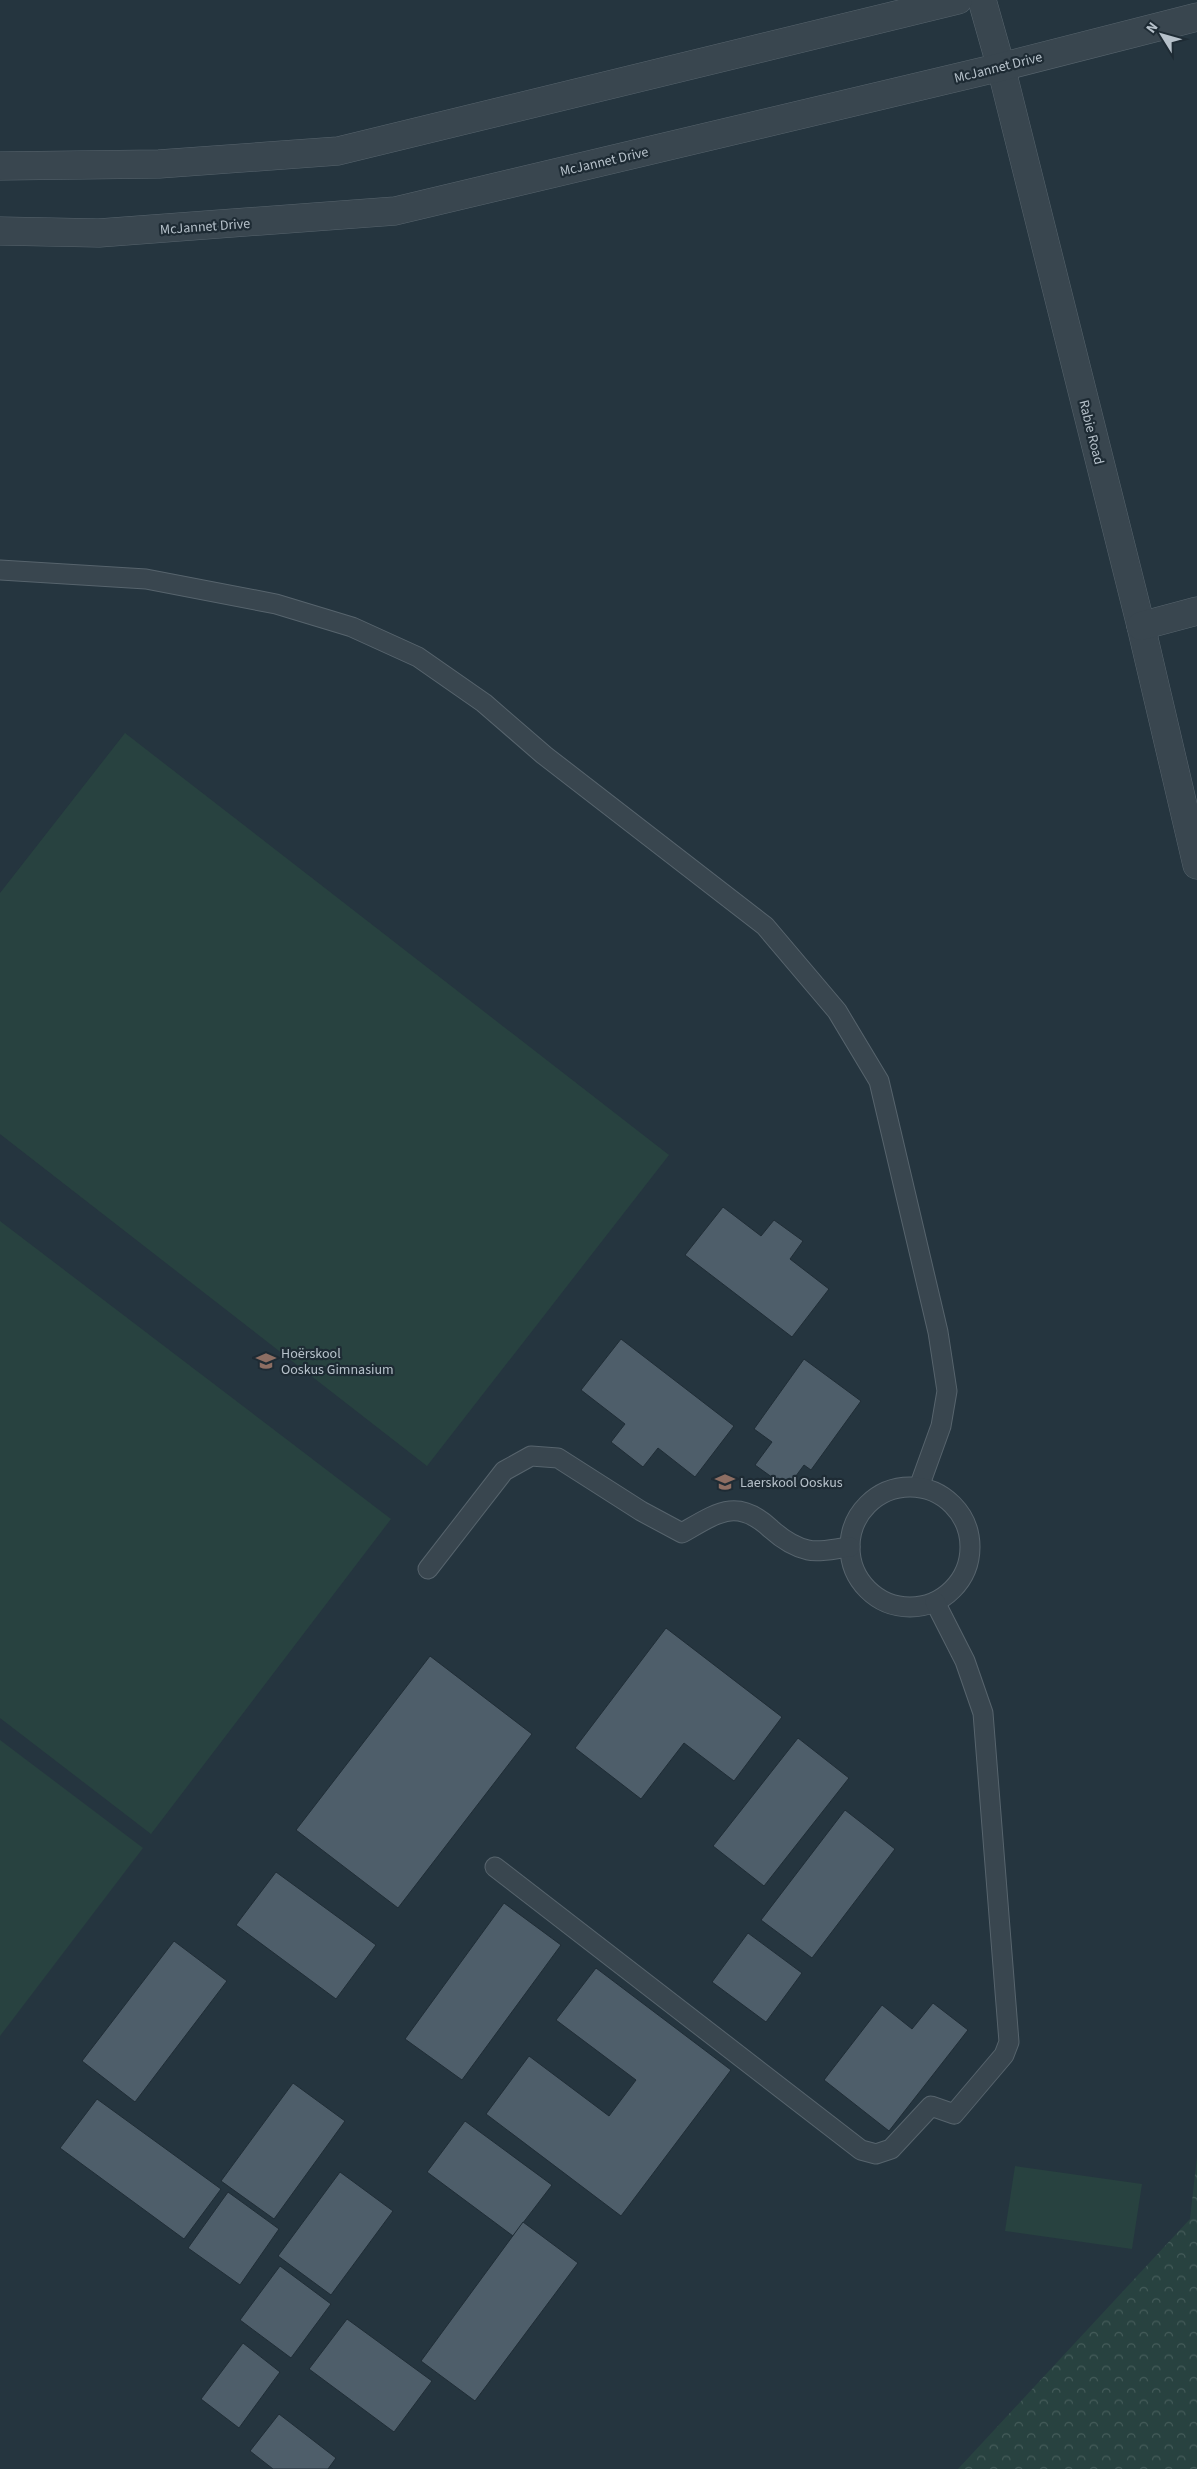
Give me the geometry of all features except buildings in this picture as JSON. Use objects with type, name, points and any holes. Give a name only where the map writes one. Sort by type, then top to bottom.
[{"type":"street","points":[[0,166],[159,164],[338,151],[958,0]]},
{"type":"street","name":"Rabie Road","points":[[982,0],[1001,67],[1141,626],[1197,865]]},
{"type":"street","name":"McJannet Drive","points":[[0,231],[99,233],[395,211],[1001,67],[1197,17]]},
{"type":"street","points":[[1141,626],[1197,611]]},
{"type":"lane","points":[[0,570],[146,579],[276,604],[352,627],[418,657],[484,703],[544,755],[765,926],[837,1011],[879,1081],[938,1332],[947,1391],[941,1426],[918,1487]]},
{"type":"lane","points":[[428,1569],[504,1471],[531,1456],[558,1458],[641,1511],[682,1533],[715,1514],[737,1509],[758,1517],[783,1539],[808,1550],[850,1547]]},
{"type":"lane","points":[[918,1487],[937,1493],[952,1504],[964,1520],[970,1538],[970,1557],[963,1575],[952,1591],[935,1602],[917,1607],[898,1606],[879,1598],[864,1585],[854,1567],[850,1547],[853,1527],[864,1509],[879,1496],[898,1488],[918,1487]]},
{"type":"lane","points":[[496,1867],[861,2150],[876,2154],[891,2149],[931,2106],[954,2114],[1004,2056],[1009,2042],[983,1713],[965,1661],[935,1602]]},
{"type":"green space","points":[[125,733],[669,1155],[427,1466],[0,1134],[0,893]]},
{"type":"green space","points":[[0,1221],[391,1519],[151,1834],[0,1718]]},
{"type":"green space","points":[[0,1740],[143,1848],[0,2036]]},
{"type":"green space","points":[[1197,2157],[1197,2469],[958,2469],[1190,2219]]},
{"type":"green space","points":[[1015,2166],[1142,2184],[1132,2249],[1005,2231]]},
{"type":"place","name":"Hoërskool Ooskus Gimnasium","points":[[266,1361]]},
{"type":"place","name":"Laerskool Ooskus","points":[[725,1482]]}]
